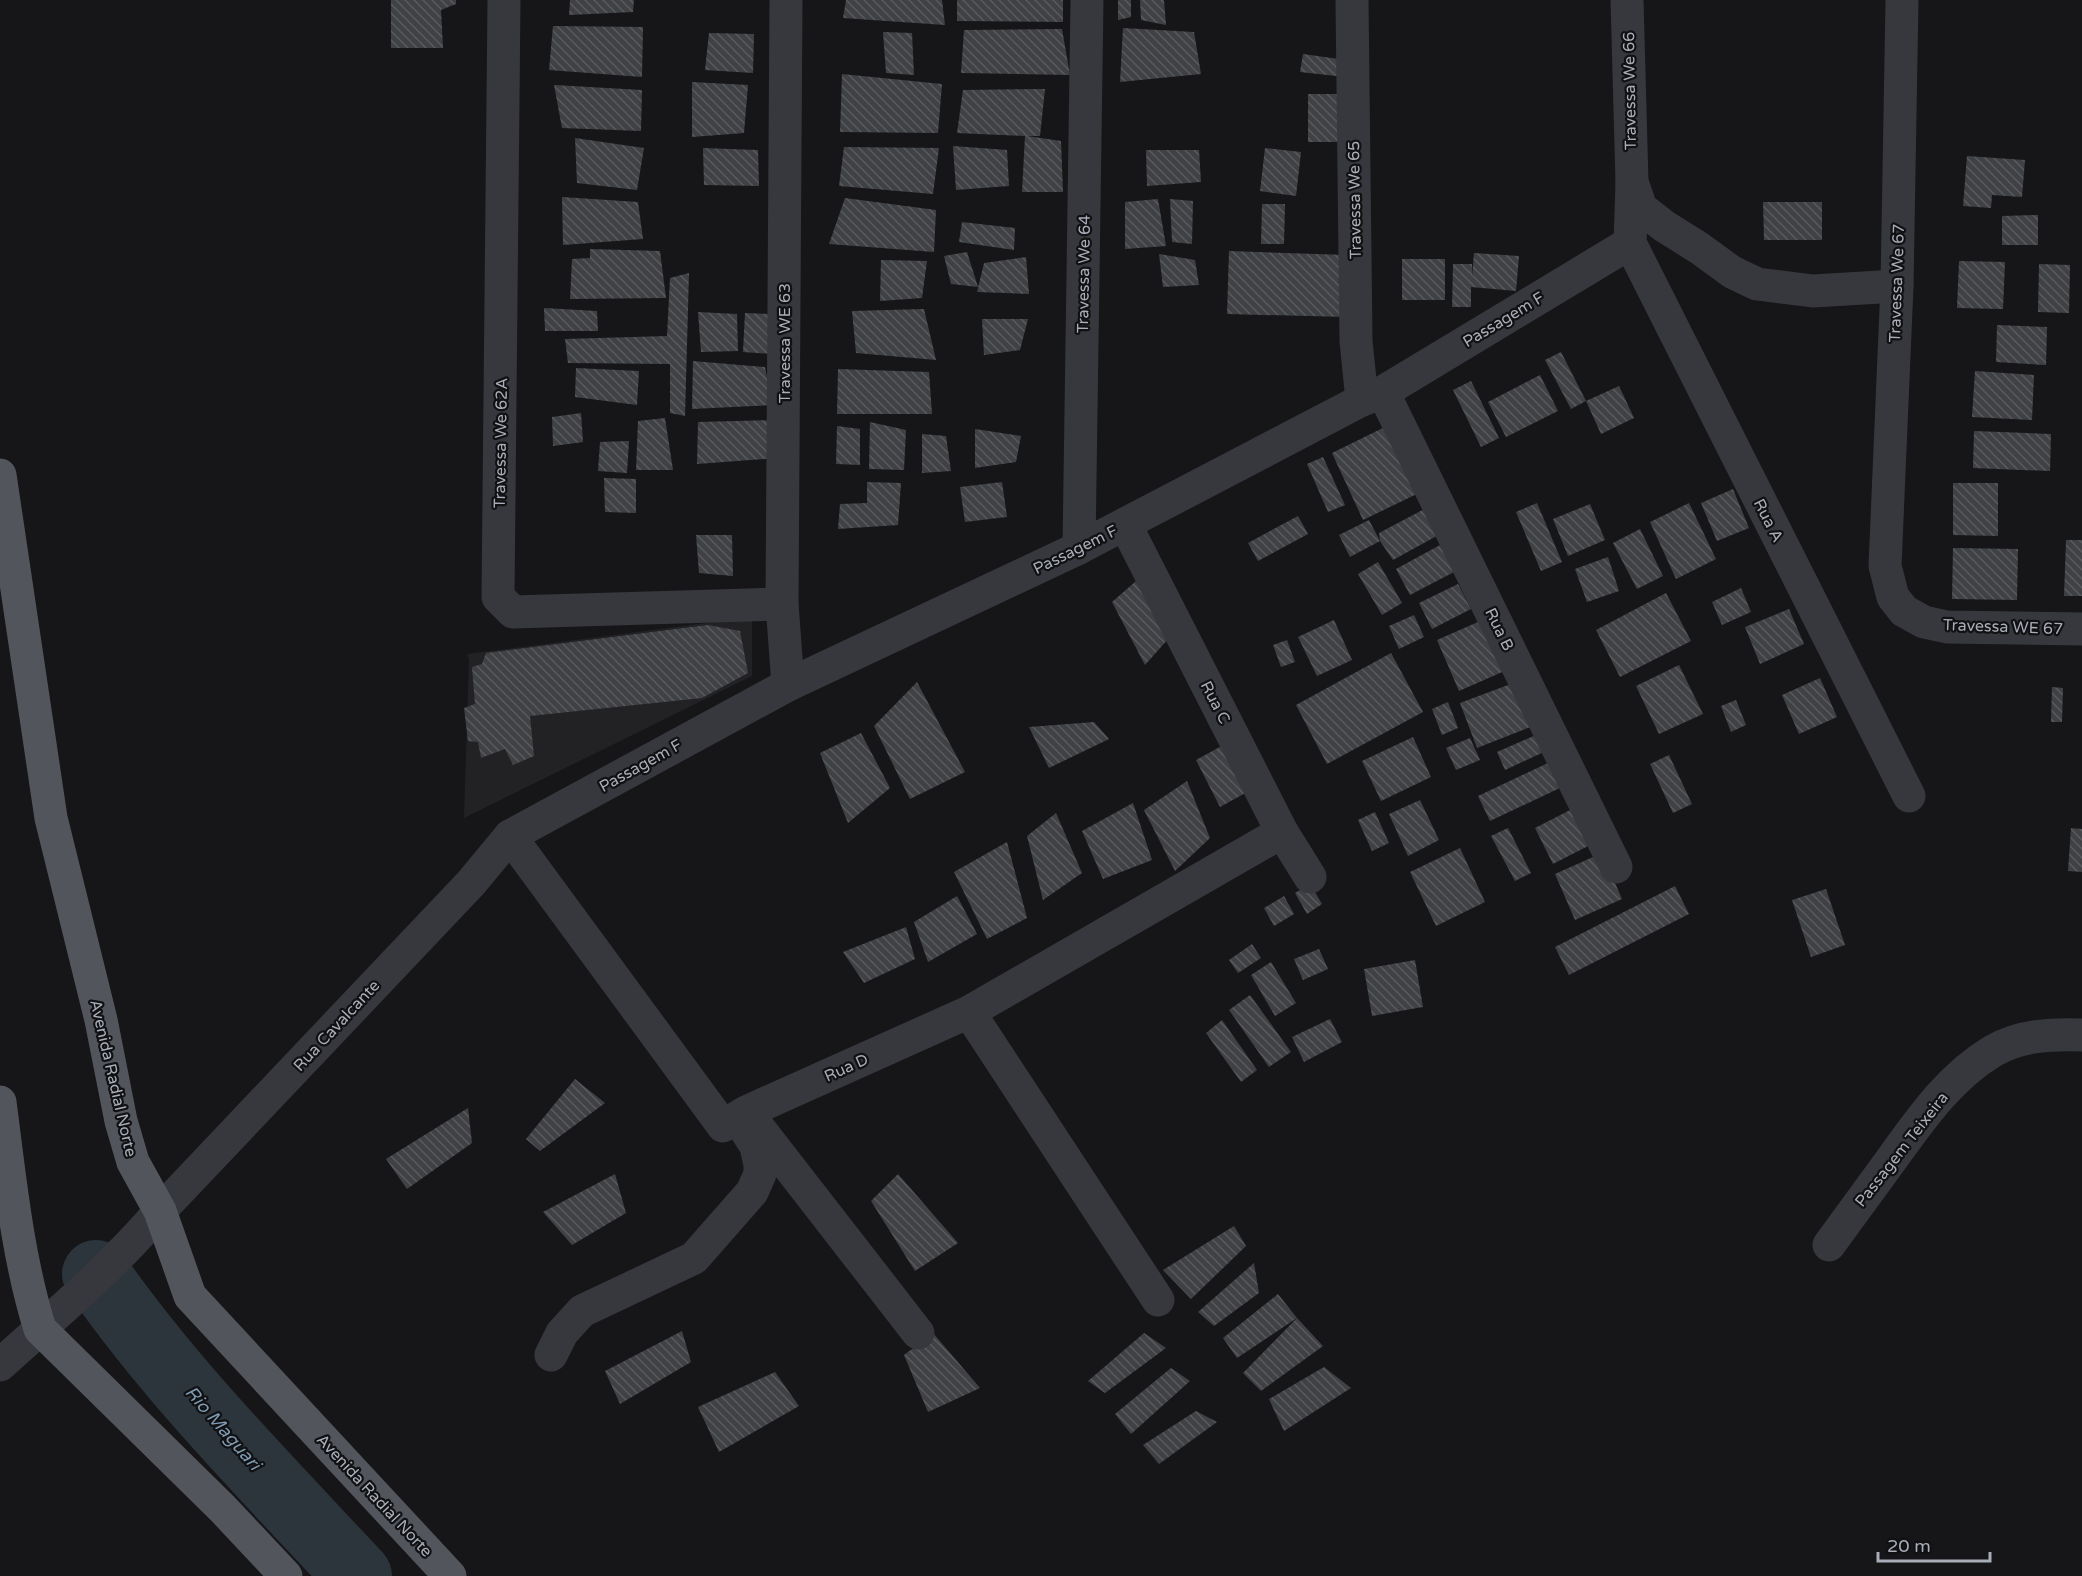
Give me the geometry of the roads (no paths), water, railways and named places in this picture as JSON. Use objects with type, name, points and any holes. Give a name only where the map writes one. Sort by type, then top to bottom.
[{"type":"main road","name":"Avenida Radial Norte","points":[[0,475],[51,818],[101,1020],[121,1121],[133,1162],[160,1211],[190,1296],[450,1576]]},
{"type":"main road","points":[[0,1102],[20,1246],[28,1290],[40,1329],[223,1509],[286,1576]]},
{"type":"street","name":"Travessa We 62A","points":[[504,0],[498,597],[513,612],[782,604]]},
{"type":"street","name":"Travessa WE 63","points":[[786,0],[782,604],[788,685]]},
{"type":"street","name":"Travessa We 64","points":[[1079,548],[1087,0]]},
{"type":"street","name":"Travessa We 65","points":[[1352,0],[1356,341],[1372,396]]},
{"type":"street","name":"Travessa We 66","points":[[1627,0],[1632,182]]},
{"type":"street","name":"Travessa We 67","points":[[1885,566],[1897,286],[1902,0]]},
{"type":"street","points":[[1630,243],[1632,182]]},
{"type":"street","points":[[1632,182],[1641,208],[1732,273],[1757,284],[1813,291],[1897,286]]},
{"type":"street","name":"Passagem F","points":[[510,836],[788,685],[1079,548],[1372,396],[1630,243]]},
{"type":"street","name":"Rua A","points":[[1630,243],[1909,796]]},
{"type":"street","name":"Rua B","points":[[1372,396],[1616,867]]},
{"type":"street","name":"Rua C","points":[[1125,524],[1282,832],[1310,878]]},
{"type":"street","name":"Travessa WE 67","points":[[1885,566],[1893,597],[1904,611],[1924,622],[1947,627],[2082,629]]},
{"type":"street","name":"Rua D","points":[[742,1115],[969,1012],[1282,832]]},
{"type":"street","points":[[510,836],[723,1126],[742,1115]]},
{"type":"street","name":"Rua Cavalcante","points":[[40,1329],[133,1243],[160,1211],[471,883],[510,836]]},
{"type":"street","points":[[969,1012],[1158,1300]]},
{"type":"street","name":"Passagem Teixeira","points":[[1829,1245],[1934,1101],[1967,1070],[1994,1050],[2016,1041],[2036,1036],[2082,1035]]},
{"type":"street","points":[[742,1115],[918,1333]]},
{"type":"street","points":[[551,1355],[562,1333],[582,1311],[694,1258],[752,1192],[758,1183],[760,1165],[756,1146],[742,1115]]},
{"type":"street","points":[[0,1365],[40,1329]]},
{"type":"waterway","name":"Rio Maguari","points":[[96,1274],[156,1354],[256,1467],[358,1576]]}]
